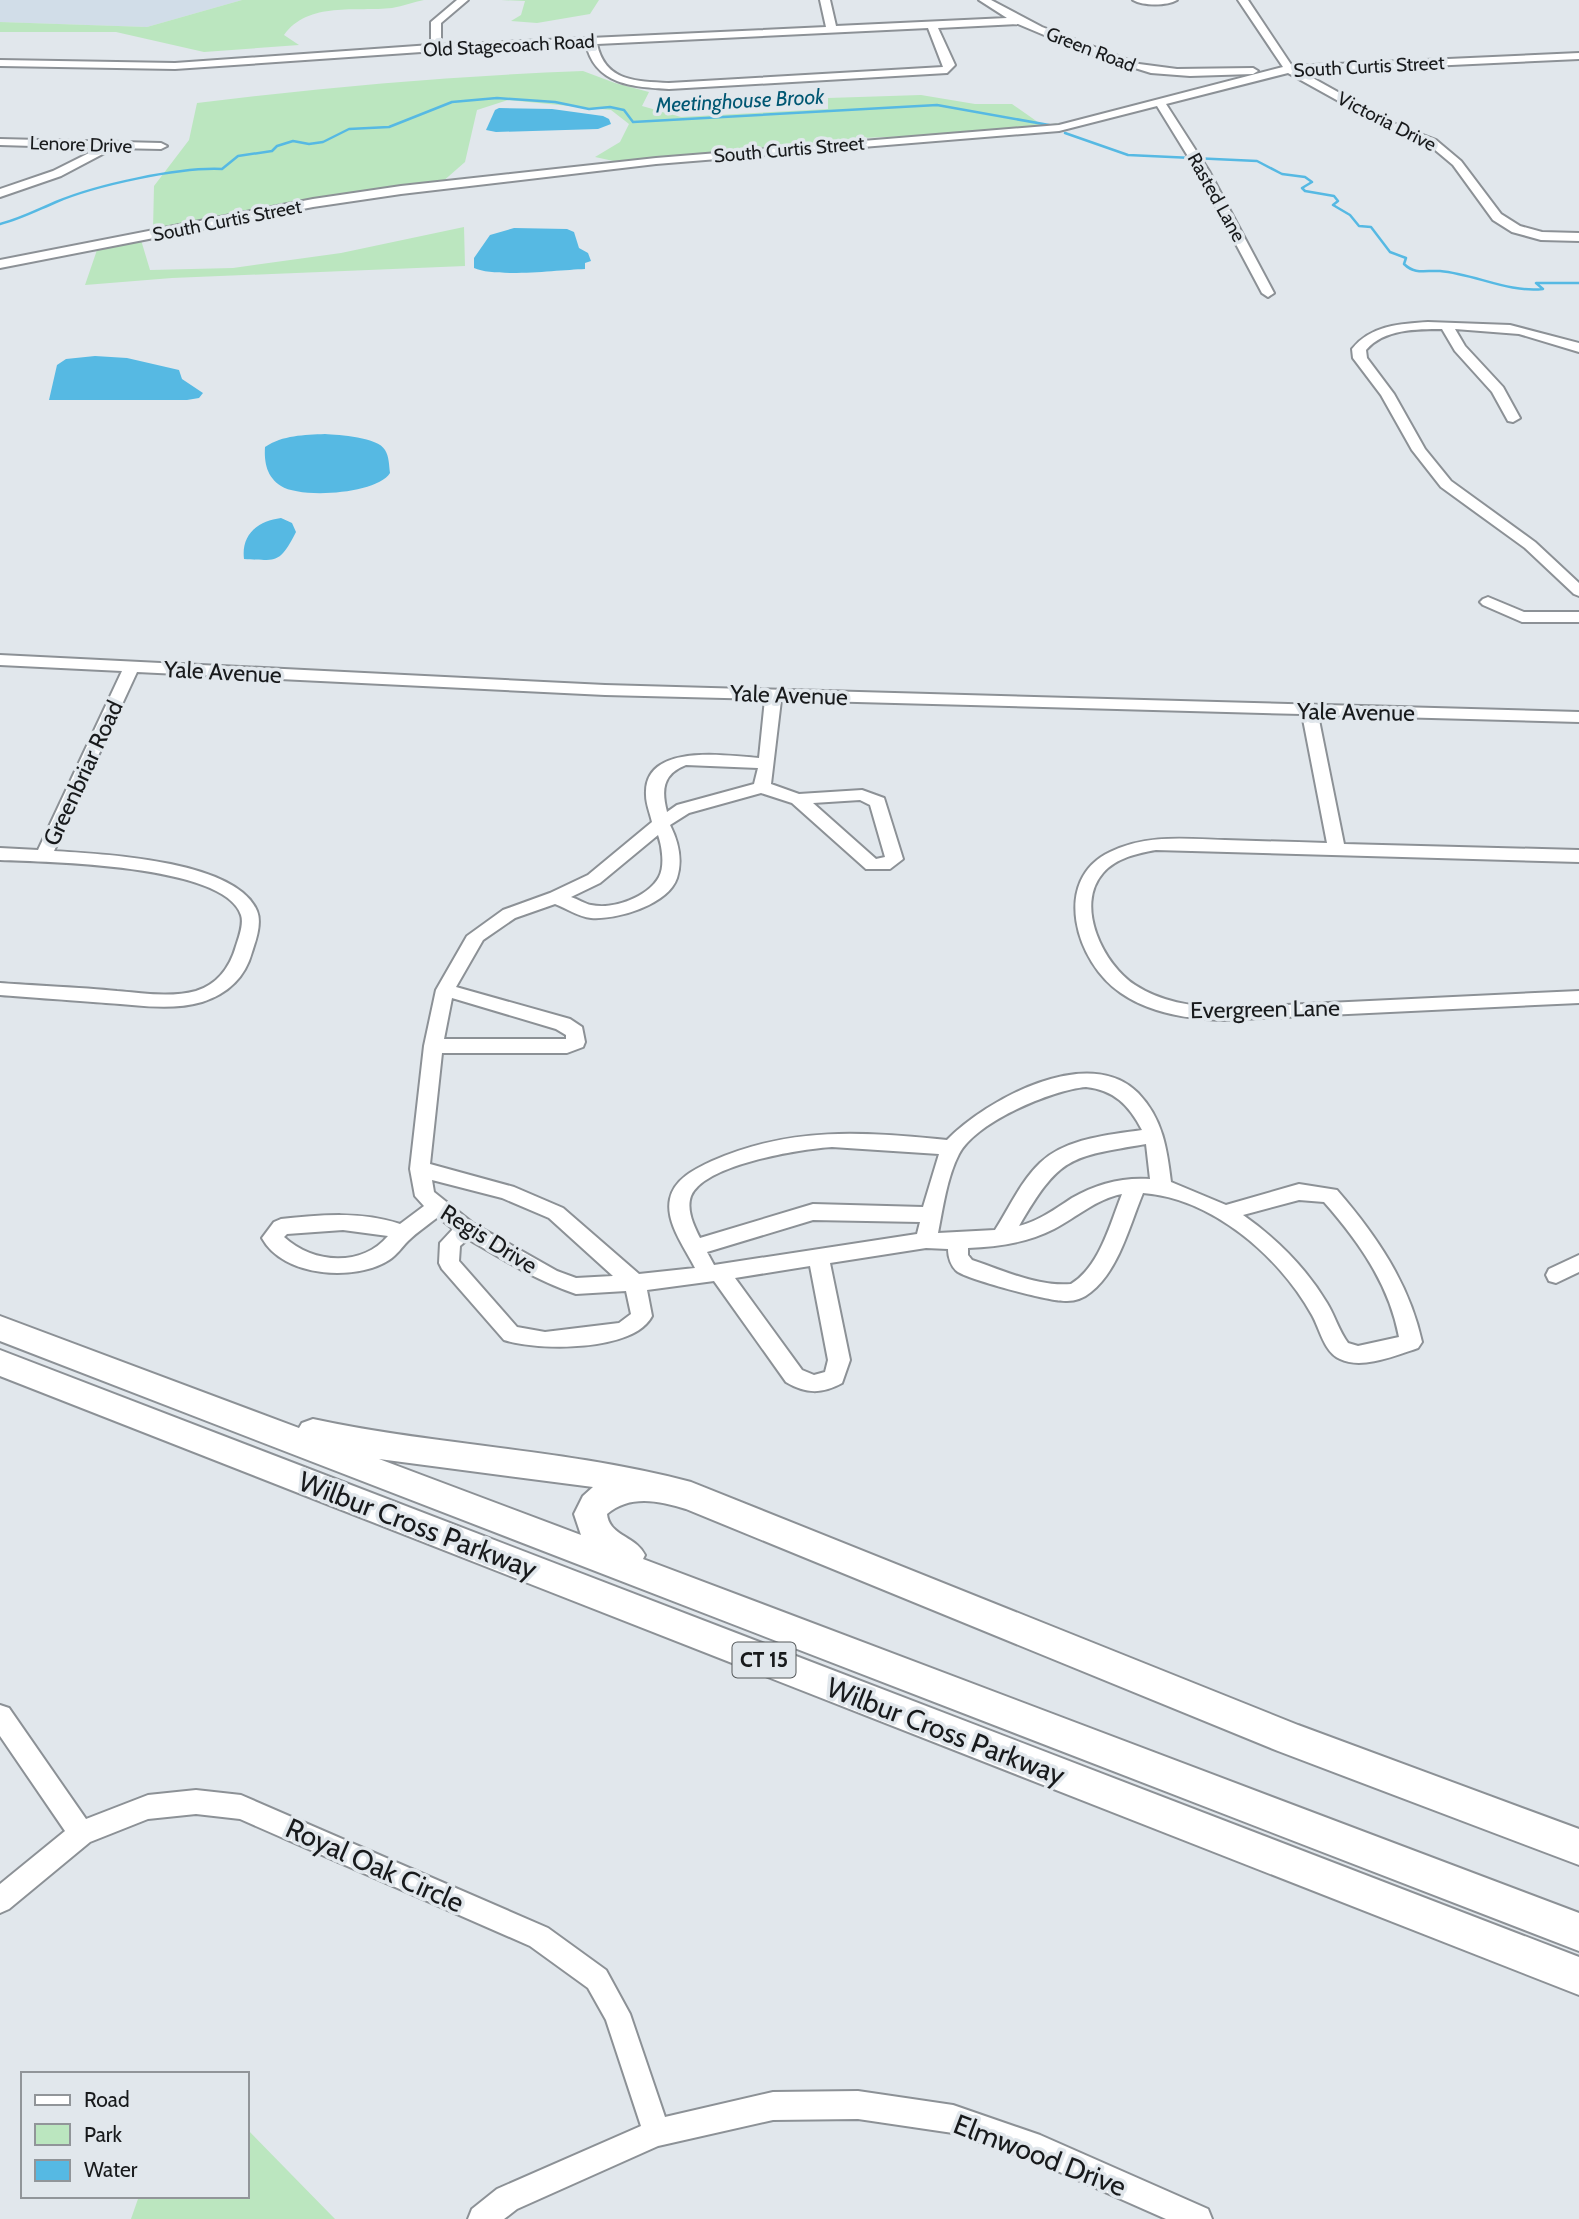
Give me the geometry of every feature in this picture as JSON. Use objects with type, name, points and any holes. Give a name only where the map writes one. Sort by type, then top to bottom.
[{"type":"highway","name":"Wilbur Cross Parkway","points":[[0,1328],[1579,1932]]},
{"type":"highway","name":"Wilbur Cross Parkway","points":[[0,1363],[1579,1976]]},
{"type":"highway","points":[[182,1397],[237,1406],[309,1431],[368,1444],[629,1479],[698,1499],[1269,1731],[1579,1847]]},
{"type":"highway","points":[[651,1486],[617,1492],[600,1499],[593,1511],[593,1524],[604,1543],[654,1565],[684,1589]]},
{"type":"street","points":[[436,48],[436,22],[463,0]]},
{"type":"street","points":[[825,0],[832,30]]},
{"type":"street","name":"Green Road","points":[[984,0],[1018,21],[1150,70],[1187,73],[1289,69]]},
{"type":"street","points":[[1138,0],[1167,1]]},
{"type":"street","points":[[1243,0],[1289,69]]},
{"type":"street","name":"Old Stagecoach Road","points":[[0,63],[175,66],[436,48],[1018,21]]},
{"type":"street","points":[[591,41],[592,55],[597,65],[607,74],[643,85],[682,85],[947,70],[950,65],[932,25]]},
{"type":"street","name":"South Curtis Street","points":[[0,264],[300,205],[401,190],[656,161],[852,143],[1041,131],[1161,104],[1289,69],[1579,56]]},
{"type":"street","name":"Victoria Drive","points":[[1289,69],[1393,127],[1432,142],[1457,163],[1497,218],[1517,229],[1541,236],[1579,237]]},
{"type":"street","name":"Rasted Lane","points":[[1161,104],[1197,160],[1268,293]]},
{"type":"street","name":"Lenore Drive","points":[[0,142],[161,146]]},
{"type":"street","points":[[0,192],[67,170],[93,158],[111,145]]},
{"type":"street","points":[[1579,348],[1564,341],[1513,329],[1402,327],[1376,333],[1362,342],[1360,358],[1387,394],[1419,450],[1446,484],[1530,545],[1579,591]]},
{"type":"street","points":[[1447,327],[1460,348],[1498,390],[1513,418]]},
{"type":"street","points":[[1488,602],[1522,617],[1579,617]]},
{"type":"street","name":"Yale Avenue","points":[[0,660],[376,681],[773,695],[1579,717]]},
{"type":"street","name":"Greenbriar Road","points":[[0,989],[179,1000],[197,997],[227,982],[238,969],[243,957],[251,922],[247,909],[239,898],[223,887],[187,873],[157,867],[43,857],[132,667]]},
{"type":"street","points":[[773,695],[768,763],[762,787],[798,799],[862,795],[878,802],[894,859],[884,865],[872,865],[798,799]]},
{"type":"street","points":[[1309,711],[1336,848]]},
{"type":"street","points":[[556,897],[591,912],[620,910],[649,898],[668,878],[671,846],[661,823],[654,794],[657,778],[671,765],[685,760],[768,763]]},
{"type":"street","name":"Regis Drive","points":[[762,787],[683,809],[661,823],[594,879],[556,897],[509,914],[475,936],[445,990],[433,1045],[420,1169],[425,1196],[437,1208],[467,1229],[550,1277],[576,1286],[635,1283],[713,1273],[926,1240],[958,1242],[1001,1238],[1038,1227],[1107,1191],[1136,1185],[1161,1185],[1197,1198],[1259,1236],[1287,1265],[1320,1310],[1341,1350],[1353,1355],[1411,1342],[1408,1319],[1377,1256],[1363,1233],[1329,1195],[1299,1192],[1224,1213]]},
{"type":"street","name":"Evergreen Lane","points":[[1579,856],[1174,844],[1139,847],[1121,853],[1096,870],[1088,882],[1085,912],[1093,951],[1102,967],[1118,982],[1138,994],[1181,1010],[1203,1014],[1579,997]]},
{"type":"street","points":[[0,854],[43,857]]},
{"type":"street","points":[[433,1045],[567,1046],[576,1042],[575,1032],[563,1024],[445,990]]},
{"type":"street","points":[[926,1240],[952,1147],[1000,1109],[1028,1094],[1058,1083],[1104,1081],[1121,1087],[1137,1102],[1154,1135],[1161,1185]]},
{"type":"street","points":[[1001,1238],[1047,1168],[1078,1151],[1154,1135]]},
{"type":"street","points":[[818,1257],[839,1360],[834,1377],[821,1384],[806,1384],[794,1376],[713,1273],[696,1247],[684,1227],[679,1202],[684,1188],[695,1178],[735,1158],[790,1142],[832,1138],[952,1147]]},
{"type":"street","points":[[420,1169],[507,1192],[556,1213],[635,1283],[642,1316],[623,1331],[545,1340],[512,1334],[449,1263],[450,1243],[467,1229]]},
{"type":"street","points":[[958,1242],[958,1257],[965,1266],[1046,1290],[1073,1293],[1087,1286],[1101,1266],[1136,1185]]},
{"type":"street","points":[[403,1233],[368,1223],[303,1224],[281,1227],[272,1238],[283,1250],[314,1265],[360,1264],[383,1254],[403,1233],[437,1208]]},
{"type":"street","points":[[696,1247],[813,1212],[931,1215]]},
{"type":"street","points":[[1556,1275],[1579,1263]]},
{"type":"street","points":[[0,1716],[81,1833]]},
{"type":"street","name":"Royal Oak Circle","points":[[0,1900],[81,1833],[148,1807],[196,1802],[241,1807],[539,1937],[597,1979],[617,2014],[657,2133]]},
{"type":"street","name":"Elmwood Drive","points":[[482,2219],[507,2199],[657,2133],[773,2106],[858,2105],[953,2119],[1040,2149],[1198,2219]]},
{"type":"shaded area","points":[[0,0],[242,0],[147,27],[0,22]]},
{"type":"green space","points":[[242,0],[424,0],[392,8],[334,10],[306,17],[294,24],[284,35],[299,45],[204,52],[116,32],[0,32],[0,22],[147,27]]},
{"type":"green space","points":[[501,0],[599,0],[590,14],[537,23],[511,21],[521,15],[525,1]]},
{"type":"green space","points":[[583,71],[649,92],[642,106],[681,117],[828,109],[828,98],[921,95],[975,104],[1012,104],[1042,125],[1079,121],[987,133],[862,138],[618,162],[595,157],[620,142],[629,124],[611,110],[508,100],[477,110],[465,162],[441,183],[317,199],[153,230],[154,186],[189,140],[197,103],[390,83]]},
{"type":"green space","points":[[464,227],[465,266],[172,278],[85,285],[97,250],[141,240],[150,270],[233,268],[341,253]]},
{"type":"green space","points":[[248,2130],[335,2219],[131,2219],[138,2198],[248,2198]]},
{"type":"water","points":[[552,109],[603,116],[609,119],[611,124],[598,129],[486,130],[495,110]]},
{"type":"water","points":[[514,228],[567,229],[574,232],[579,248],[588,253],[591,261],[585,263],[585,269],[544,272],[497,273],[474,268],[474,258],[490,235]]},
{"type":"water","points":[[95,356],[127,358],[179,370],[182,379],[203,393],[199,398],[187,400],[49,400],[57,365],[66,359]]},
{"type":"water","points":[[325,434],[375,442],[385,450],[390,473],[370,486],[321,493],[291,490],[272,478],[266,464],[265,447],[286,438]]},
{"type":"water","points":[[281,518],[292,523],[296,532],[286,550],[271,560],[244,559],[245,542],[253,530],[265,522]]},
{"type":"waterway","name":"Meetinghouse Brook","points":[[0,224],[93,189],[161,174],[222,169],[238,156],[272,151],[277,146],[293,141],[309,144],[323,142],[349,129],[389,127],[452,102],[497,98],[555,102],[589,109],[610,107],[624,110],[633,122],[937,105],[1049,125]]},
{"type":"waterway","name":"Meetinghouse Brook","points":[[1065,133],[1128,155],[1257,161],[1282,174],[1305,177],[1312,182],[1302,188],[1305,191],[1334,196],[1338,201],[1333,205],[1350,215],[1359,226],[1371,227],[1390,252],[1406,258],[1404,264],[1412,270],[1453,273],[1517,288],[1543,289],[1536,283],[1579,283]]}]
